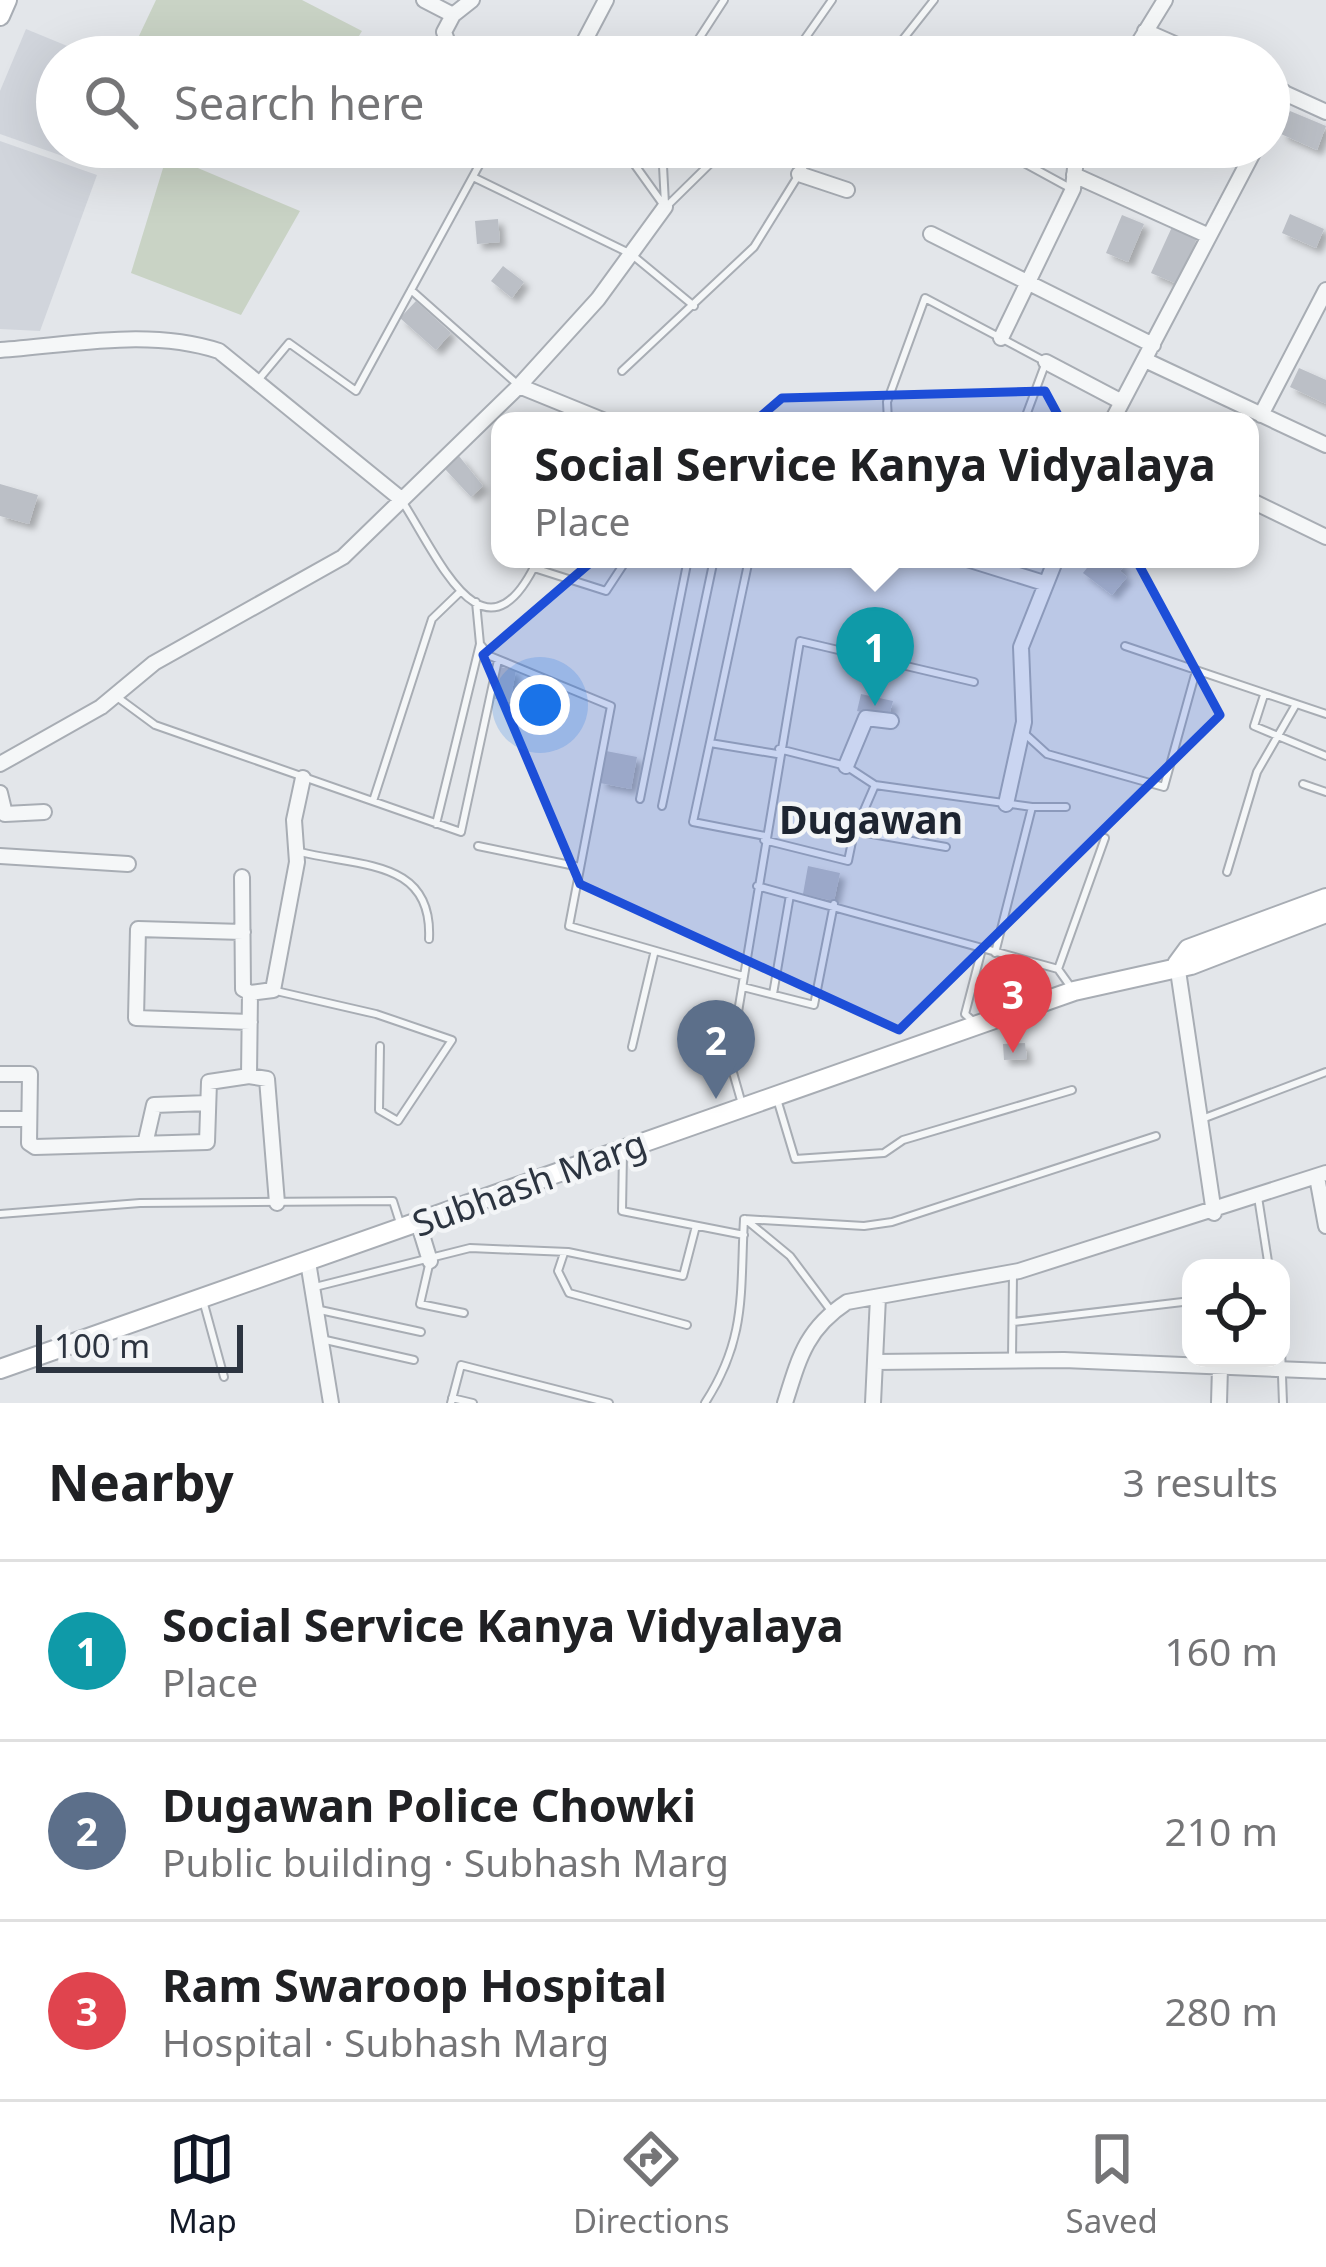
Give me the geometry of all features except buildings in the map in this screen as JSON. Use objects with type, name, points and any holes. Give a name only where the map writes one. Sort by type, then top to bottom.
[{"type":"main road","points":[[0,16],[7,0]]},
{"type":"main road","name":"Subhash Marg","points":[[0,1369],[1074,991],[1177,964],[1188,949],[1326,898]]},
{"type":"main road","points":[[1177,964],[1191,965],[1326,913]]},
{"type":"street","points":[[424,0],[453,15]]},
{"type":"street","points":[[445,36],[453,15],[472,0]]},
{"type":"street","points":[[587,36],[606,0]]},
{"type":"street","points":[[1143,36],[1165,0]]},
{"type":"street","points":[[1145,32],[1154,36]]},
{"type":"street","points":[[1290,95],[1326,112]]},
{"type":"street","points":[[1001,338],[1074,182],[1075,168]]},
{"type":"street","points":[[1117,412],[1245,168]]},
{"type":"street","points":[[799,175],[847,190]]},
{"type":"street","points":[[1074,182],[1209,236]]},
{"type":"street","points":[[492,412],[631,254],[665,207]]},
{"type":"street","points":[[931,234],[1153,345]]},
{"type":"street","points":[[1326,290],[1261,415],[1326,445]]},
{"type":"street","points":[[0,350],[183,339],[219,351],[400,499]]},
{"type":"street","points":[[1145,360],[1255,412]]},
{"type":"street","points":[[1046,362],[1122,402]]},
{"type":"street","points":[[519,386],[570,412]]},
{"type":"street","points":[[0,764],[115,695],[154,663],[343,557],[491,413]]},
{"type":"street","points":[[1259,504],[1326,537]]},
{"type":"street","points":[[996,568],[1044,583]]},
{"type":"street","points":[[1006,803],[1022,731],[1022,647],[1052,568]]},
{"type":"street","points":[[846,766],[866,718],[891,721]]},
{"type":"street","points":[[242,877],[243,989],[250,993],[273,990],[297,852],[295,820],[303,778]]},
{"type":"street","points":[[0,793],[5,814],[44,812]]},
{"type":"street","points":[[0,856],[128,863]]},
{"type":"street","points":[[243,932],[138,929],[136,1018],[250,1022]]},
{"type":"street","points":[[1177,964],[1214,1213]]},
{"type":"street","points":[[249,1076],[250,993]]},
{"type":"street","points":[[0,1074],[30,1074],[29,1143],[35,1147],[146,1140],[207,1142],[209,1082],[249,1076],[267,1079],[277,1202]]},
{"type":"street","points":[[146,1140],[154,1105],[161,1101],[208,1102]]},
{"type":"street","points":[[0,1119],[28,1119]]},
{"type":"street","points":[[785,1403],[804,1340],[847,1302],[1013,1272],[1214,1213],[1322,1175],[1326,1226]]},
{"type":"street","points":[[410,1225],[430,1261]]},
{"type":"street","points":[[308,1262],[331,1403]]},
{"type":"street","points":[[873,1403],[878,1297]]},
{"type":"street","points":[[875,1362],[1182,1366]]},
{"type":"street","points":[[1219,1403],[1220,1367],[1326,1371]]},
{"type":"lane","points":[[701,36],[724,0]]},
{"type":"lane","points":[[807,36],[832,0]]},
{"type":"lane","points":[[906,36],[934,0]]},
{"type":"lane","points":[[257,382],[289,343],[356,391],[477,168]]},
{"type":"lane","points":[[637,168],[665,207]]},
{"type":"lane","points":[[663,168],[665,207]]},
{"type":"lane","points":[[665,207],[705,168]]},
{"type":"lane","points":[[622,370],[754,247],[803,168]]},
{"type":"lane","points":[[1042,168],[1074,182]]},
{"type":"lane","points":[[472,176],[631,254],[694,306]]},
{"type":"lane","points":[[411,290],[519,386]]},
{"type":"lane","points":[[888,412],[887,402],[925,298],[1046,362],[1027,412]]},
{"type":"lane","points":[[400,499],[460,592],[501,610],[513,604],[534,568],[606,591],[621,568]]},
{"type":"lane","points":[[640,799],[686,568]]},
{"type":"lane","points":[[662,806],[711,568]]},
{"type":"lane","points":[[747,568],[693,822],[848,861],[875,785]]},
{"type":"lane","points":[[372,802],[432,619],[460,592]]},
{"type":"lane","points":[[436,824],[480,644],[476,602]]},
{"type":"lane","points":[[743,1108],[732,1069],[743,976],[800,641],[974,682]]},
{"type":"lane","points":[[480,644],[498,660],[611,706],[569,926],[743,976]]},
{"type":"lane","points":[[1125,646],[1326,714]]},
{"type":"lane","points":[[115,695],[154,725],[461,832],[498,660]]},
{"type":"lane","points":[[1022,731],[1047,754],[1164,787],[1196,671]]},
{"type":"lane","points":[[1264,694],[1254,726],[1326,756]]},
{"type":"lane","points":[[1227,872],[1258,772],[1295,706]]},
{"type":"lane","points":[[710,743],[779,751],[846,766],[875,785],[1032,807],[1066,807]]},
{"type":"lane","points":[[1303,784],[1326,793]]},
{"type":"lane","points":[[995,953],[1032,807]]},
{"type":"lane","points":[[855,831],[946,847]]},
{"type":"lane","points":[[1058,969],[1105,838]]},
{"type":"lane","points":[[478,846],[580,867]]},
{"type":"lane","points":[[297,852],[396,875],[420,887],[431,907],[429,939]]},
{"type":"lane","points":[[757,886],[1058,969],[1074,991]]},
{"type":"lane","points":[[772,994],[790,896]]},
{"type":"lane","points":[[742,987],[814,1005],[834,904]]},
{"type":"lane","points":[[977,1025],[965,1013],[982,949]]},
{"type":"lane","points":[[632,1047],[654,954]]},
{"type":"lane","points":[[273,990],[452,1040],[398,1120],[380,1110],[380,1046]]},
{"type":"lane","points":[[1202,1119],[1326,1072]]},
{"type":"lane","points":[[776,1096],[795,1160],[884,1153],[904,1140],[1072,1090]]},
{"type":"lane","points":[[744,1219],[864,1226],[892,1222],[1156,1136]]},
{"type":"lane","points":[[622,1149],[622,1211],[743,1235]]},
{"type":"lane","points":[[1258,1197],[1268,1259]]},
{"type":"lane","points":[[0,1214],[140,1203],[393,1201],[410,1225]]},
{"type":"lane","points":[[704,1403],[731,1361],[738,1335],[744,1219]]},
{"type":"lane","points":[[744,1219],[790,1256],[832,1312]]},
{"type":"lane","points":[[313,1287],[470,1248],[564,1253],[683,1276],[696,1226]]},
{"type":"lane","points":[[564,1253],[558,1271],[569,1293],[687,1325]]},
{"type":"lane","points":[[430,1261],[420,1304],[464,1313]]},
{"type":"lane","points":[[1012,1361],[1013,1272]]},
{"type":"lane","points":[[202,1300],[224,1377]]},
{"type":"lane","points":[[1012,1322],[1182,1302]]},
{"type":"lane","points":[[316,1310],[421,1332]]},
{"type":"lane","points":[[318,1339],[414,1360]]},
{"type":"lane","points":[[473,1403],[452,1400],[461,1365],[609,1403]]},
{"type":"lane","points":[[1282,1403],[1284,1367]]},
{"type":"highlighted area","points":[[1045,391],[1220,715],[899,1030],[580,884],[483,655],[782,398]]},
{"type":"shaded area","points":[[26,29],[43,36],[36,36],[36,147],[0,134],[0,91]]},
{"type":"shaded area","points":[[0,141],[36,154],[36,168],[77,168],[97,175],[40,331],[0,329]]},
{"type":"green space","points":[[156,0],[302,0],[362,31],[359,36],[139,36]]},
{"type":"green space","points":[[163,168],[198,168],[300,211],[241,315],[131,273]]},
{"type":"place","name":"Social Service Kanya Vidyalaya","points":[[875,706]]},
{"type":"place","name":"Ram Swaroop Hospital","points":[[1013,1053]]},
{"type":"place","name":"Dugawan Police Chowki","points":[[716,1099]]},
{"type":"district","name":"Dugawan","points":[[871,818]]}]
